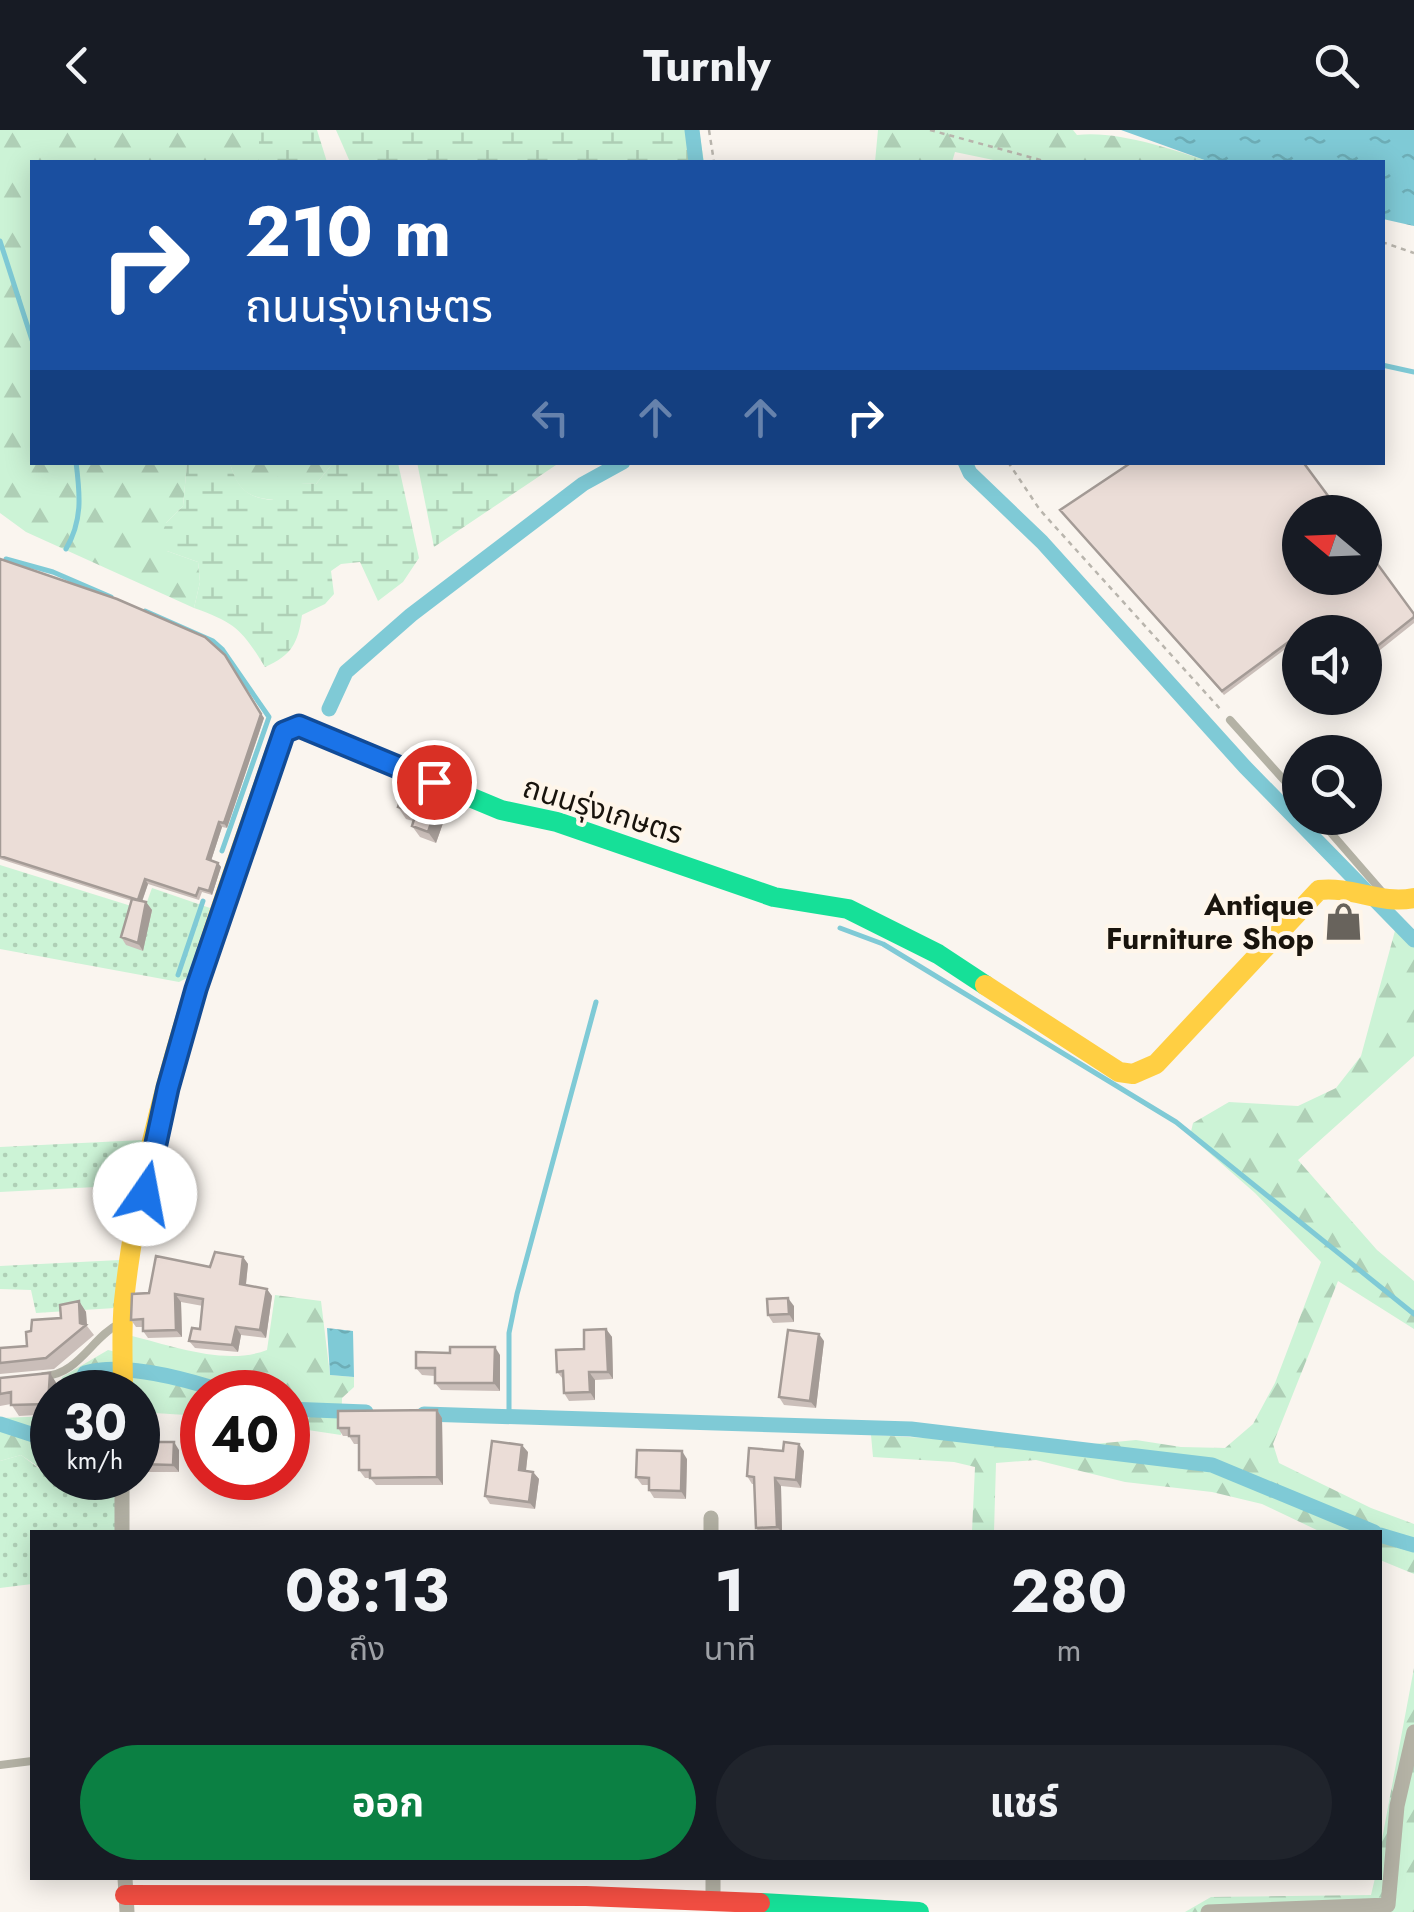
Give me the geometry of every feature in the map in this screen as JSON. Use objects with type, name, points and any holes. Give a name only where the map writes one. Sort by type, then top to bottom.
[{"type":"street","name":"ถนนรุ่งเกษตร","points":[[122,1370],[126,1286],[180,1044],[216,923],[276,751],[284,732],[291,727],[299,726],[502,810],[557,822],[774,897],[848,909],[938,954],[1119,1072],[1134,1074],[1156,1064],[1319,890],[1346,889],[1389,901],[1414,898]]},
{"type":"street","points":[[122,1500],[122,1530]]},
{"type":"street","points":[[1208,1912],[1388,1905],[1397,1806],[1414,1732]]},
{"type":"street","points":[[713,1880],[713,1901]]},
{"type":"street","points":[[126,1895],[357,1905],[538,1896],[919,1912]]},
{"type":"lane","points":[[1230,720],[1282,778]]},
{"type":"lane","points":[[1333,835],[1389,901]]},
{"type":"lane","points":[[64,1370],[111,1327],[123,1321]]},
{"type":"lane","points":[[0,1765],[30,1761]]},
{"type":"path","points":[[709,130],[714,160]]},
{"type":"path","points":[[930,130],[1041,160]]},
{"type":"path","points":[[1385,243],[1414,253]]},
{"type":"path","points":[[1010,465],[1040,510],[1230,720]]},
{"type":"green space","points":[[0,130],[259,130],[259,160],[30,160],[30,465],[187,465],[183,506],[166,523],[167,551],[198,562],[200,582],[194,608],[26,532],[0,513]]},
{"type":"green space","points":[[259,130],[317,130],[326,160],[259,160]]},
{"type":"green space","points":[[336,130],[699,130],[704,160],[349,160]]},
{"type":"green space","points":[[878,130],[1073,130],[1077,135],[1109,135],[1144,142],[1204,160],[993,160],[955,152],[953,160],[875,160]]},
{"type":"green space","points":[[187,465],[231,465],[244,490],[273,500],[279,491],[276,476],[294,483],[316,484],[331,465],[398,465],[419,558],[403,582],[378,601],[360,562],[341,564],[331,571],[334,594],[325,604],[302,615],[292,647],[265,667],[237,629],[194,608],[200,582],[198,562],[167,551],[161,536],[166,523],[183,506]]},
{"type":"green space","points":[[231,465],[331,465],[316,484],[292,485],[274,500],[244,490]]},
{"type":"green space","points":[[418,465],[556,465],[434,547]]},
{"type":"green space","points":[[0,865],[144,910],[152,888],[210,908],[187,978],[179,982],[0,949]]},
{"type":"green space","points":[[1399,916],[1414,933],[1414,1056],[1298,1160],[1377,1250],[1414,1281],[1414,1329],[1338,1281],[1273,1444],[1279,1463],[1371,1508],[1414,1524],[1414,1574],[1382,1561],[1382,1530],[1317,1530],[1262,1504],[1212,1492],[1125,1482],[1036,1460],[996,1463],[994,1530],[972,1530],[975,1467],[873,1457],[871,1435],[1073,1446],[1136,1440],[1225,1448],[1253,1424],[1275,1383],[1321,1262],[1255,1193],[1190,1136],[1193,1123],[1229,1102],[1298,1106],[1336,1088],[1361,1056]]},
{"type":"green space","points":[[143,1140],[134,1185],[0,1192],[0,1147]]},
{"type":"green space","points":[[120,1260],[115,1308],[36,1313],[31,1290],[0,1289],[0,1266]]},
{"type":"green space","points":[[275,1295],[321,1301],[330,1375],[354,1377],[354,1387],[342,1398],[341,1435],[310,1430],[310,1370],[180,1370],[180,1415],[160,1413],[160,1370],[130,1370],[132,1336],[217,1355],[267,1350]]},
{"type":"green space","points":[[108,1350],[116,1352],[115,1370],[74,1370]]},
{"type":"green space","points":[[30,1417],[30,1461],[21,1455],[0,1461],[0,1429],[6,1428],[1,1418]]},
{"type":"green space","points":[[21,1455],[30,1462],[30,1500],[116,1500],[117,1530],[30,1530],[30,1584],[0,1588],[0,1461]]},
{"type":"green space","points":[[1414,1668],[1414,1912],[1185,1912],[1211,1897],[1371,1895],[1375,1880],[1382,1880],[1382,1839]]},
{"type":"water","points":[[1121,130],[1414,130],[1414,226],[1385,219],[1385,160],[1204,160]]},
{"type":"water","points":[[327,1328],[353,1331],[354,1377],[330,1375]]},
{"type":"building","points":[[1128,465],[1305,465],[1327,495],[1282,495],[1282,595],[1382,595],[1382,570],[1414,614],[1382,642],[1382,615],[1282,615],[1282,647],[1222,691],[1060,510]]},
{"type":"building","points":[[0,559],[117,599],[205,637],[225,655],[261,714],[224,823],[219,822],[207,859],[218,863],[209,891],[199,888],[196,896],[145,879],[138,900],[0,856]]},
{"type":"building","points":[[406,783],[441,794],[428,832],[412,826],[416,813],[398,807]]},
{"type":"building","points":[[132,899],[146,902],[138,943],[121,937]]},
{"type":"building","points":[[215,1252],[243,1257],[240,1284],[267,1289],[260,1330],[236,1327],[232,1345],[189,1341],[192,1328],[200,1329],[203,1299],[175,1294],[176,1330],[143,1331],[143,1319],[131,1320],[132,1294],[149,1293],[156,1256],[210,1267]]},
{"type":"building","points":[[788,1298],[789,1314],[768,1315],[767,1299]]},
{"type":"building","points":[[79,1301],[80,1323],[86,1325],[46,1358],[0,1363],[0,1348],[27,1346],[26,1332],[31,1331],[32,1320],[61,1318],[60,1305]]},
{"type":"building","points":[[606,1329],[608,1372],[589,1372],[590,1392],[564,1393],[563,1371],[557,1372],[556,1350],[584,1349],[584,1330]]},
{"type":"building","points":[[788,1330],[819,1334],[810,1401],[779,1397]]},
{"type":"building","points":[[450,1347],[495,1347],[494,1383],[435,1383],[435,1368],[416,1368],[416,1352],[450,1353]]},
{"type":"building","points":[[30,1375],[30,1404],[11,1405],[11,1392],[0,1394],[0,1378]]},
{"type":"building","points":[[437,1410],[437,1477],[370,1478],[370,1470],[359,1470],[359,1436],[349,1436],[349,1428],[338,1428],[338,1411]]},
{"type":"building","points":[[492,1441],[522,1445],[519,1470],[533,1472],[529,1502],[485,1496]]},
{"type":"building","points":[[160,1442],[174,1442],[173,1465],[160,1465]]},
{"type":"building","points":[[784,1442],[799,1444],[796,1480],[775,1478],[777,1527],[756,1528],[754,1477],[747,1476],[749,1448],[783,1451]]},
{"type":"building","points":[[637,1450],[682,1451],[681,1491],[649,1490],[649,1478],[636,1477]]},
{"type":"waterway","points":[[692,130],[696,160]]},
{"type":"waterway","points":[[0,241],[30,334]]},
{"type":"waterway","points":[[1385,366],[1414,372]]},
{"type":"waterway","points":[[66,549],[78,517],[76,465]]},
{"type":"waterway","points":[[329,709],[346,672],[411,615],[583,484],[618,465]]},
{"type":"waterway","points":[[966,465],[970,473],[1042,542],[1245,767],[1414,940]]},
{"type":"waterway","points":[[6,559],[53,572],[111,597]]},
{"type":"waterway","points":[[145,611],[213,641],[269,717],[222,851]]},
{"type":"waterway","points":[[178,975],[203,901]]},
{"type":"waterway","points":[[840,928],[883,944],[1176,1122],[1414,1314]]},
{"type":"waterway","points":[[509,1417],[509,1333],[517,1294],[596,1002]]},
{"type":"waterway","points":[[160,1375],[180,1379]]},
{"type":"waterway","points":[[310,1410],[366,1412]]},
{"type":"waterway","points":[[424,1414],[911,1429],[1212,1465],[1369,1530]]},
{"type":"waterway","points":[[0,1424],[30,1434]]},
{"type":"waterway","points":[[1382,1536],[1414,1545]]},
{"type":"traffic: fast","points":[[292,728],[299,726],[501,810],[557,822],[774,897],[848,909],[938,954],[985,985]]},
{"type":"traffic: fast","points":[[760,1903],[919,1912]]},
{"type":"traffic: slow","points":[[123,1370],[124,1301],[134,1231],[164,1091],[275,751],[292,728]]},
{"type":"traffic: slow","points":[[985,985],[1119,1072],[1133,1074],[1156,1064],[1319,890],[1390,899],[1414,898]]},
{"type":"traffic: jam","points":[[125,1895],[586,1896],[760,1903]]},
{"type":"place","name":"Antique Furniture Shop","points":[[1344,921]]},
{"type":"route","points":[[145,1194],[168,1088],[196,989],[284,732],[299,726],[434,782]]}]
